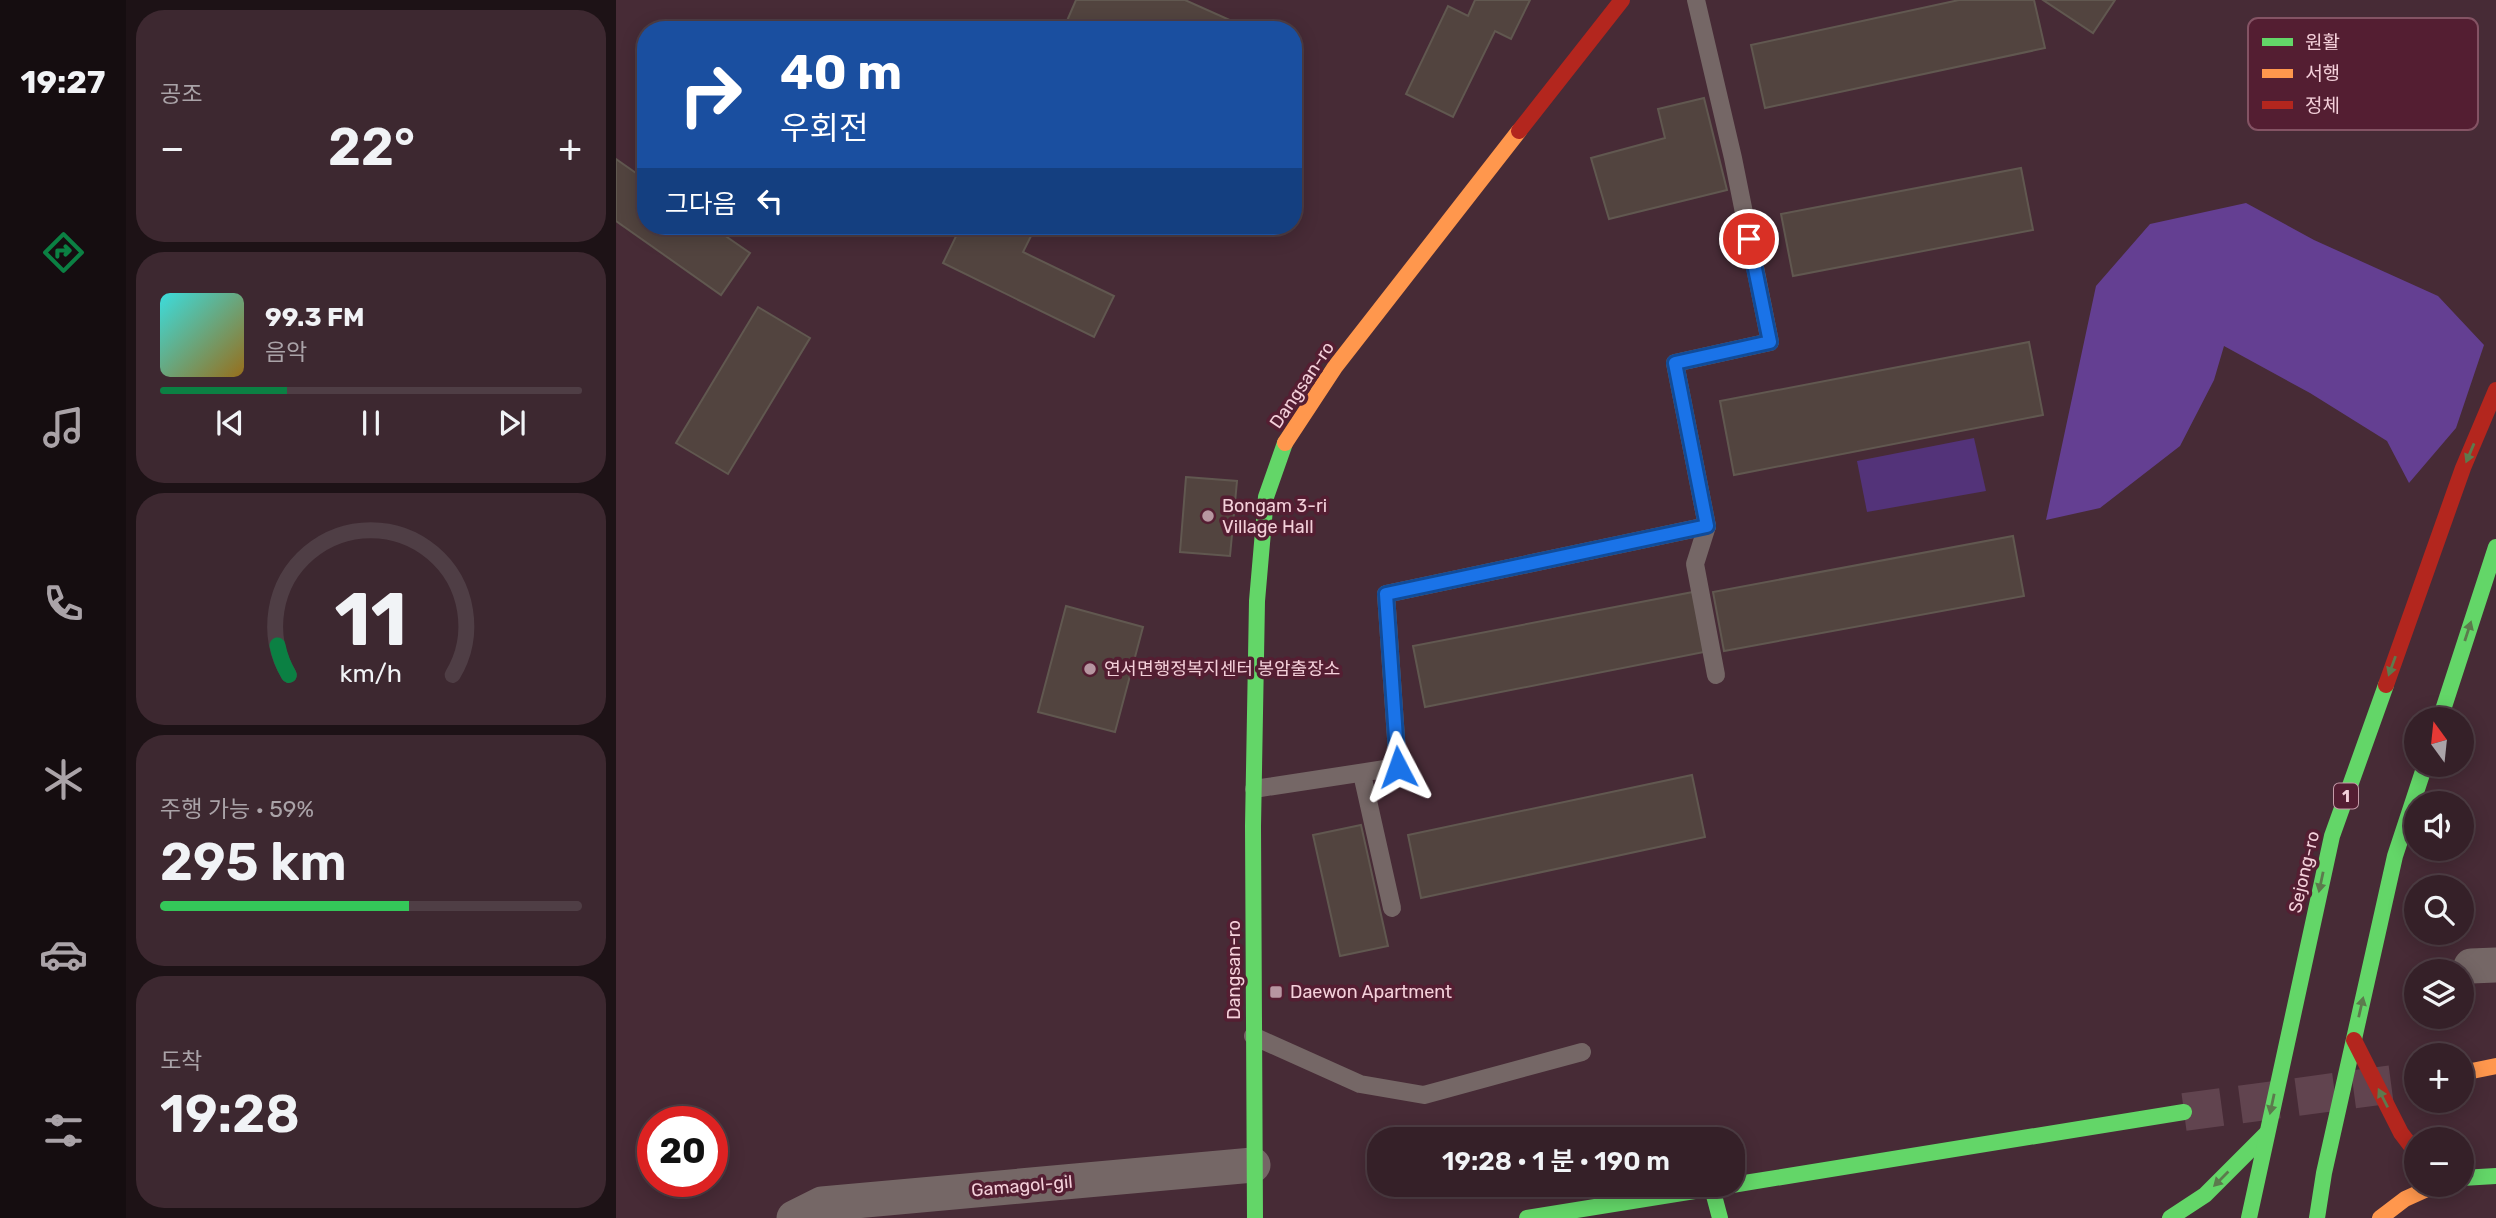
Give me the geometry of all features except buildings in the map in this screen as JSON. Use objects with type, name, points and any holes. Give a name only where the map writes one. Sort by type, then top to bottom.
[{"type":"main road","name":"Dangsan-ro","points":[[1255,1218],[1254,789],[1257,601],[1266,497],[1288,435],[1335,367],[1622,0]]},
{"type":"main road","name":"Sejong-ro","points":[[2249,1218],[2332,836],[2463,468],[2496,390]]},
{"type":"main road","points":[[2444,707],[2496,547]]},
{"type":"main road","points":[[2318,1218],[2395,856],[2421,777]]},
{"type":"main road","points":[[2354,1040],[2404,1136]]},
{"type":"main road","points":[[2474,1071],[2496,1066]]},
{"type":"main road","points":[[1745,1183],[2184,1112]]},
{"type":"main road","points":[[2171,1218],[2205,1195],[2266,1134]]},
{"type":"main road","points":[[2474,1177],[2496,1176]]},
{"type":"main road","points":[[1527,1218],[1656,1197]]},
{"type":"main road","points":[[1714,1197],[1720,1218]]},
{"type":"main road","points":[[2380,1218],[2409,1197]]},
{"type":"street","name":"Gamagol-gil","points":[[794,1218],[822,1204],[1253,1165]]},
{"type":"lane","points":[[1696,0],[1704,22],[1770,342],[1675,363],[1707,526],[1695,564],[1716,676]]},
{"type":"lane","points":[[1254,789],[1398,767],[1386,594],[1707,526]]},
{"type":"lane","points":[[1362,774],[1392,908]]},
{"type":"lane","points":[[1254,1036],[1360,1084],[1424,1095],[1582,1052]]},
{"type":"shaded area","points":[[2246,203],[2314,240],[2438,296],[2484,345],[2456,428],[2409,483],[2387,441],[2310,393],[2224,346],[2214,380],[2180,446],[2100,508],[2046,520],[2096,286],[2150,224]]},
{"type":"shaded area","points":[[1974,438],[1986,491],[1867,512],[1857,461]]},
{"type":"tunnel","points":[[2184,1112],[2404,1083]]},
{"type":"traffic: fast","points":[[1255,1218],[1253,826],[1257,601],[1266,497],[1285,443]]},
{"type":"traffic: fast","points":[[2444,707],[2496,547]]},
{"type":"traffic: fast","points":[[2249,1218],[2332,836],[2386,685]]},
{"type":"traffic: fast","points":[[2317,1218],[2324,1173],[2395,856],[2421,777]]},
{"type":"traffic: fast","points":[[1745,1183],[2184,1112]]},
{"type":"traffic: fast","points":[[2170,1218],[2205,1195],[2266,1134]]},
{"type":"traffic: fast","points":[[2474,1177],[2496,1176]]},
{"type":"traffic: fast","points":[[1527,1218],[1657,1197]]},
{"type":"traffic: fast","points":[[1714,1197],[1720,1218]]},
{"type":"traffic: slow","points":[[1285,443],[1335,367],[1519,131]]},
{"type":"traffic: slow","points":[[2474,1071],[2496,1066]]},
{"type":"traffic: slow","points":[[2380,1218],[2409,1197]]},
{"type":"traffic: jam","points":[[1519,131],[1622,0]]},
{"type":"traffic: jam","points":[[2386,685],[2463,468],[2496,390]]},
{"type":"traffic: jam","points":[[2354,1040],[2404,1137]]},
{"type":"place","name":"Bongam 3-ri Village Hall","points":[[1208,516]]},
{"type":"place","name":"연서면행정복지센터 봉암출장소","points":[[1090,669]]},
{"type":"place","name":"Daewon Apartment","points":[[1276,992]]},
{"type":"route","points":[[1398,767],[1386,594],[1707,526],[1675,363],[1770,342],[1749,239]]}]
